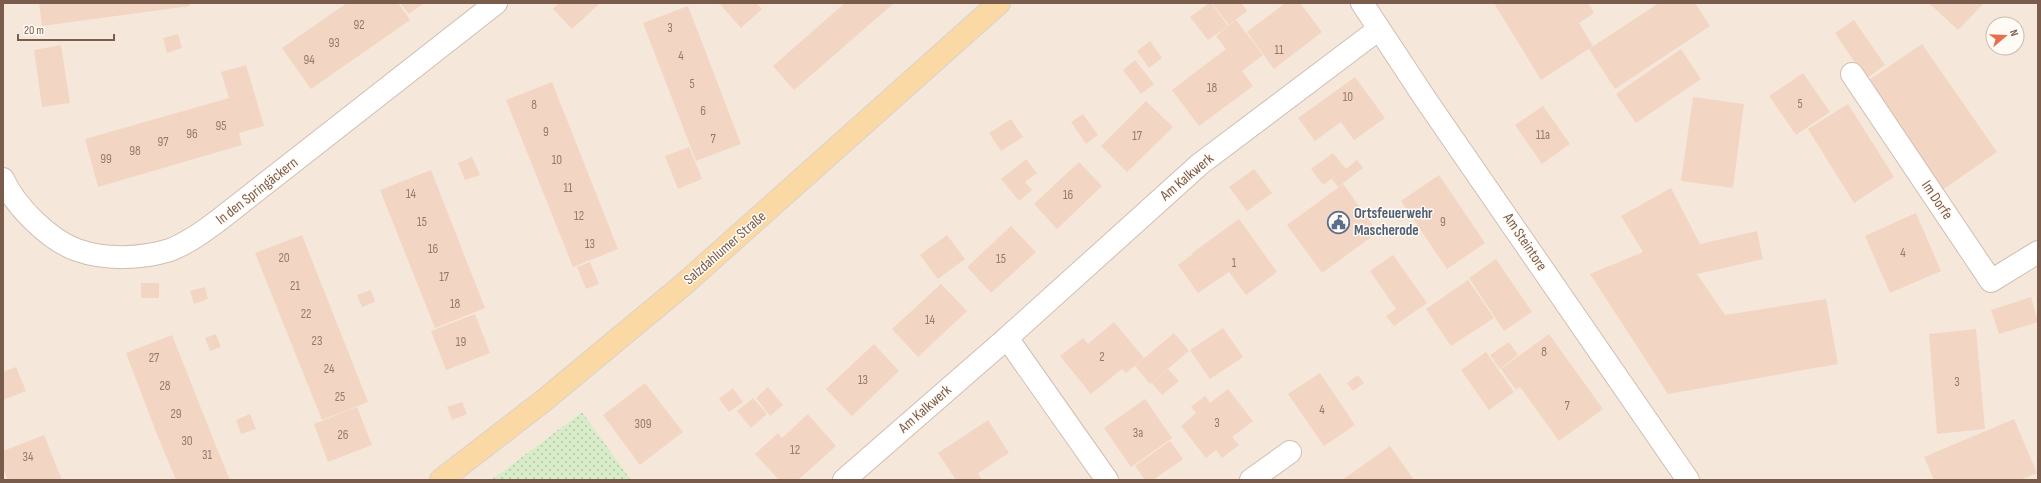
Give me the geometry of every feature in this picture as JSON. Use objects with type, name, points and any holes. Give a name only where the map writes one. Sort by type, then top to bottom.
[{"type":"main road","name":"Salzdahlumer Straße","points":[[441,480],[542,402],[683,285],[999,3]]},
{"type":"street","name":"In den Springäckern","points":[[3,179],[13,196],[30,217],[57,239],[76,250],[99,255],[120,257],[153,254],[170,249],[188,242],[220,220],[496,3]]},
{"type":"street","name":"Am Steintore","points":[[1362,3],[1688,480]]},
{"type":"street","name":"Am Kalkwerk","points":[[844,480],[1006,338],[1200,164],[1379,29]]},
{"type":"street","name":"Im Dorfe","points":[[1852,74],[1991,280],[2038,252]]},
{"type":"street","points":[[1006,338],[1107,480]]},
{"type":"street","points":[[1251,480],[1290,452]]},
{"type":"shaded area","points":[[3,3],[2038,3],[2038,480],[631,480],[582,412],[491,480],[3,480]]},
{"type":"green space","points":[[582,412],[631,480],[491,480]]},
{"type":"building","points":[[39,3],[190,3],[190,6],[42,26]]},
{"type":"building","points":[[347,3],[398,3],[410,20],[311,89],[282,48]]},
{"type":"building","points":[[400,3],[424,3],[409,14]]},
{"type":"building","points":[[559,3],[600,3],[572,29],[553,9]]},
{"type":"building","points":[[719,3],[756,3],[762,9],[741,28]]},
{"type":"building","points":[[845,3],[894,3],[794,90],[773,66]]},
{"type":"building","points":[[1211,3],[1228,26],[1208,40],[1190,17]]},
{"type":"building","points":[[1212,3],[1241,3],[1247,11],[1229,25]]},
{"type":"building","points":[[1285,3],[1300,3],[1322,32],[1274,69],[1247,32]]},
{"type":"building","points":[[1494,3],[1588,3],[1594,13],[1579,23],[1593,46],[1541,80]]},
{"type":"building","points":[[1659,3],[1695,3],[1710,26],[1615,89],[1589,49]]},
{"type":"building","points":[[1929,3],[1984,3],[1958,30]]},
{"type":"building","points":[[688,6],[741,144],[696,161],[643,23]]},
{"type":"building","points":[[1236,20],[1263,55],[1242,71],[1253,86],[1199,126],[1172,90],[1226,49],[1216,36]]},
{"type":"building","points":[[1854,20],[1885,65],[1866,79],[1835,33]]},
{"type":"building","points":[[178,34],[182,48],[167,53],[163,38]]},
{"type":"building","points":[[1150,41],[1162,58],[1149,68],[1137,51]]},
{"type":"building","points":[[1922,44],[1997,152],[1938,193],[1863,84]]},
{"type":"building","points":[[61,45],[70,103],[42,107],[34,50]]},
{"type":"building","points":[[1681,49],[1701,79],[1636,123],[1616,94]]},
{"type":"building","points":[[1135,60],[1154,84],[1141,94],[1123,70]]},
{"type":"building","points":[[246,65],[264,126],[239,133],[242,145],[98,187],[85,139],[229,98],[221,72]]},
{"type":"building","points":[[1803,73],[1830,112],[1796,135],[1769,96]]},
{"type":"building","points":[[1355,77],[1385,118],[1354,140],[1341,122],[1315,141],[1298,118]]},
{"type":"building","points":[[552,82],[618,249],[573,267],[506,100]]},
{"type":"building","points":[[1693,97],[1744,104],[1733,188],[1681,181]]},
{"type":"building","points":[[1146,101],[1173,127],[1127,172],[1101,146]]},
{"type":"building","points":[[1848,104],[1894,177],[1854,203],[1808,129]]},
{"type":"building","points":[[1543,106],[1570,144],[1542,164],[1515,125]]},
{"type":"building","points":[[1083,114],[1098,135],[1086,144],[1071,122]]},
{"type":"building","points":[[1011,119],[1023,137],[1001,151],[989,133]]},
{"type":"building","points":[[689,147],[702,179],[678,189],[665,156]]},
{"type":"building","points":[[1333,153],[1346,169],[1357,160],[1363,168],[1338,187],[1332,179],[1344,170],[1323,185],[1311,169]]},
{"type":"building","points":[[472,157],[480,175],[465,180],[458,163]]},
{"type":"building","points":[[1026,159],[1037,173],[1025,182],[1032,190],[1019,201],[1001,179]]},
{"type":"building","points":[[1079,162],[1102,186],[1057,229],[1034,204]]},
{"type":"building","points":[[1254,169],[1272,193],[1247,211],[1229,187]]},
{"type":"building","points":[[431,170],[485,308],[435,328],[380,190]]},
{"type":"building","points":[[1439,175],[1485,243],[1447,269],[1401,201]]},
{"type":"building","points":[[1343,184],[1378,232],[1322,273],[1287,225]]},
{"type":"building","points":[[1671,188],[1700,244],[1757,231],[1763,259],[1697,274],[1725,315],[1826,299],[1838,364],[1668,394],[1590,274],[1643,252],[1621,216]]},
{"type":"building","points":[[1916,213],[1941,271],[1890,293],[1865,236]]},
{"type":"building","points":[[1239,219],[1277,272],[1246,295],[1229,272],[1198,293],[1178,265]]},
{"type":"building","points":[[1011,226],[1036,252],[991,293],[967,267]]},
{"type":"building","points":[[302,235],[368,402],[322,420],[255,253]]},
{"type":"building","points":[[947,235],[965,259],[938,279],[920,255]]},
{"type":"building","points":[[1393,255],[1427,303],[1394,326],[1386,316],[1396,309],[1370,271]]},
{"type":"building","points":[[1496,259],[1532,312],[1504,331],[1469,278]]},
{"type":"building","points":[[590,262],[599,284],[586,289],[577,267]]},
{"type":"building","points":[[1468,280],[1494,318],[1451,346],[1426,309]]},
{"type":"building","points":[[141,283],[159,283],[159,298],[141,298]]},
{"type":"building","points":[[941,284],[967,311],[918,357],[892,329]]},
{"type":"building","points":[[205,287],[208,299],[194,304],[190,291]]},
{"type":"building","points":[[371,290],[375,302],[362,307],[357,295]]},
{"type":"building","points":[[2031,297],[2038,322],[1999,334],[1991,310]]},
{"type":"building","points":[[475,314],[490,353],[446,370],[431,331]]},
{"type":"building","points":[[1114,322],[1144,358],[1126,373],[1122,369],[1091,394],[1060,356],[1083,338],[1088,344]]},
{"type":"building","points":[[1223,328],[1243,357],[1210,379],[1190,350]]},
{"type":"building","points":[[1976,329],[1985,429],[1937,434],[1929,334]]},
{"type":"building","points":[[1174,333],[1189,351],[1150,384],[1135,366]]},
{"type":"building","points":[[216,334],[221,347],[210,351],[205,338]]},
{"type":"building","points":[[1549,334],[1603,409],[1559,441],[1520,387],[1516,390],[1501,369]]},
{"type":"building","points":[[172,335],[230,480],[176,480],[158,437],[126,353]]},
{"type":"building","points":[[1509,342],[1518,355],[1500,369],[1490,355]]},
{"type":"building","points":[[874,344],[899,371],[852,416],[826,389]]},
{"type":"building","points":[[1486,352],[1514,392],[1489,410],[1461,370]]},
{"type":"building","points":[[16,367],[26,391],[3,400],[3,372]]},
{"type":"building","points":[[1168,369],[1179,381],[1162,395],[1152,383]]},
{"type":"building","points":[[1320,373],[1355,425],[1324,446],[1288,394]]},
{"type":"building","points":[[1358,375],[1364,383],[1353,391],[1347,383]]},
{"type":"building","points":[[645,383],[683,432],[640,465],[603,415]]},
{"type":"building","points":[[768,387],[783,405],[770,416],[756,398]]},
{"type":"building","points":[[733,388],[743,402],[729,412],[719,399]]},
{"type":"building","points":[[1228,389],[1253,421],[1232,437],[1239,445],[1222,458],[1216,450],[1206,458],[1181,426],[1196,413],[1191,407],[1205,396],[1210,403]]},
{"type":"building","points":[[753,398],[767,414],[751,428],[737,411]]},
{"type":"building","points":[[1145,399],[1172,438],[1131,467],[1104,428]]},
{"type":"building","points":[[462,402],[467,414],[452,420],[447,407]]},
{"type":"building","points":[[357,407],[372,445],[328,462],[314,424]]},
{"type":"building","points":[[250,414],[256,429],[241,434],[236,420]]},
{"type":"building","points":[[808,414],[836,446],[798,480],[779,480],[755,454],[778,433],[782,438]]},
{"type":"building","points":[[2014,419],[2037,473],[2021,480],[1934,480],[1924,457]]},
{"type":"building","points":[[988,420],[1009,453],[978,473],[982,480],[956,480],[938,453]]},
{"type":"building","points":[[44,435],[62,480],[8,480],[3,468],[3,451]]},
{"type":"building","points":[[1170,441],[1183,459],[1153,480],[1145,480],[1135,466]]},
{"type":"building","points":[[1390,446],[1414,480],[1342,480]]},
{"type":"place","name":"Ortsfeuerwehr Mascherode","points":[[1338,222]]}]
